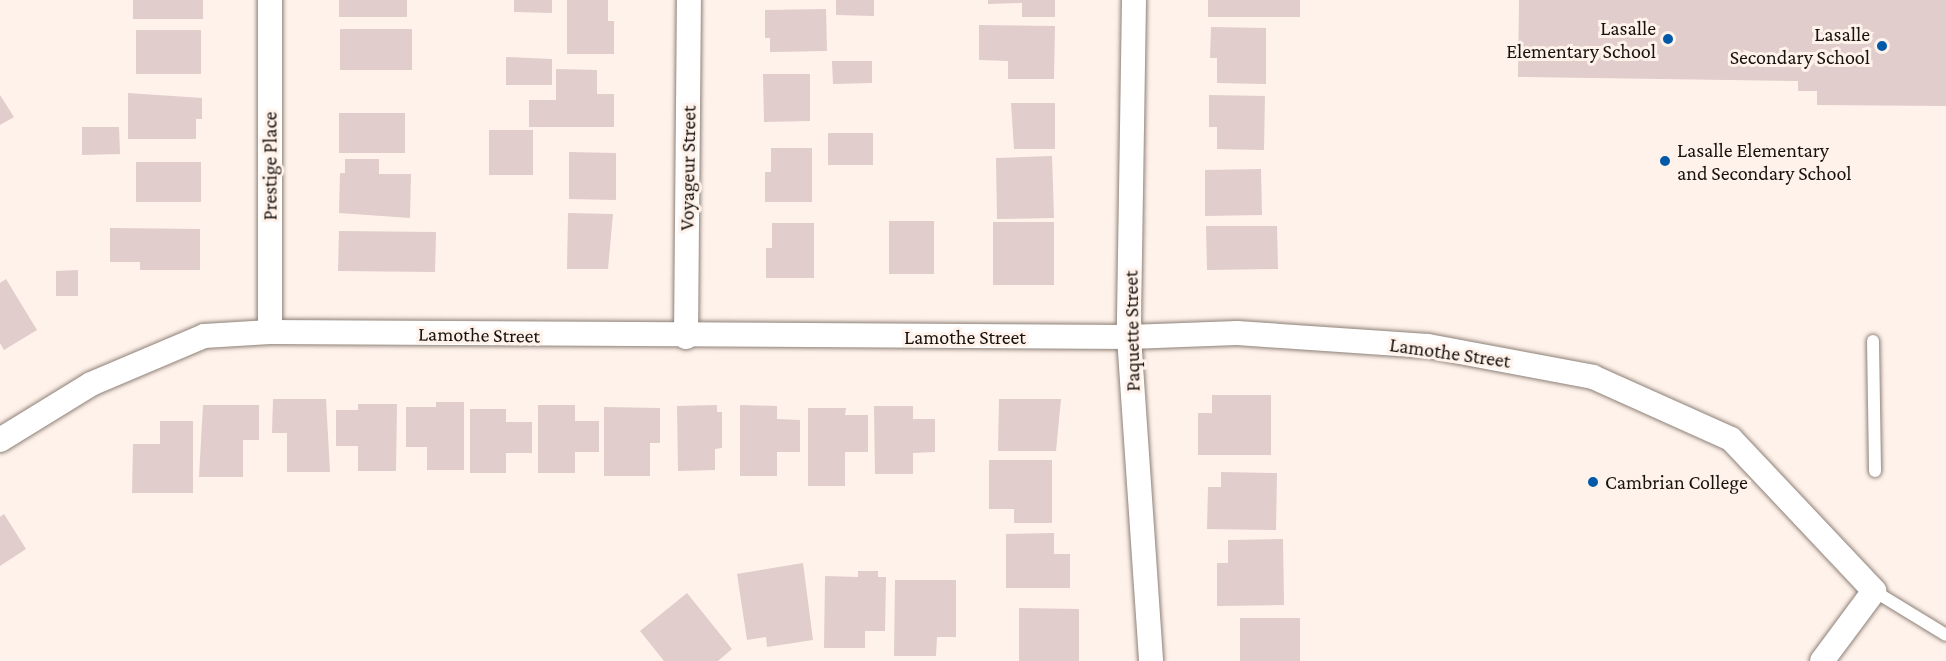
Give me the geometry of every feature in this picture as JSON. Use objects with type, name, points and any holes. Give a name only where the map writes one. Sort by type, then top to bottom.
[{"type":"street","name":"Prestige Place","points":[[270,0],[270,332]]},
{"type":"street","name":"Voyageur Street","points":[[686,337],[689,0]]},
{"type":"street","name":"Paquette Street","points":[[1134,0],[1129,337],[1150,661]]},
{"type":"street","name":"Lamothe Street","points":[[0,440],[92,384],[204,336],[270,332],[686,337],[1129,337],[1237,333],[1428,346],[1593,377],[1731,439],[1874,591]]},
{"type":"street","points":[[1822,661],[1874,591]]},
{"type":"lane","points":[[1874,341],[1875,471]]},
{"type":"lane","points":[[1874,591],[1946,635]]},
{"type":"building","points":[[133,0],[203,0],[203,19],[133,19]]},
{"type":"building","points":[[339,0],[407,0],[407,17],[339,17]]},
{"type":"building","points":[[514,0],[552,0],[552,13],[514,12]]},
{"type":"building","points":[[567,0],[608,0],[608,21],[614,21],[614,54],[567,54]]},
{"type":"building","points":[[836,0],[874,0],[874,16],[836,15]]},
{"type":"building","points":[[988,0],[1055,0],[1055,17],[1022,17],[1022,3],[988,4]]},
{"type":"building","points":[[1208,0],[1300,0],[1300,17],[1208,17]]},
{"type":"building","name":"Lasalle Elementary School","points":[[1519,0],[1946,0],[1946,106],[1817,105],[1817,91],[1798,91],[1798,81],[1518,77]]},
{"type":"building","points":[[826,9],[827,51],[770,52],[770,38],[765,38],[765,10]]},
{"type":"building","points":[[979,25],[1055,26],[1054,79],[1008,79],[1008,61],[979,60]]},
{"type":"building","points":[[1211,27],[1266,28],[1266,84],[1217,83],[1217,58],[1210,58]]},
{"type":"building","points":[[340,29],[412,29],[412,70],[340,70]]},
{"type":"building","points":[[136,30],[201,30],[201,74],[136,74]]},
{"type":"building","points":[[506,57],[552,59],[552,85],[506,85]]},
{"type":"building","points":[[832,61],[872,61],[872,83],[833,84]]},
{"type":"building","points":[[556,69],[597,70],[597,94],[614,94],[614,127],[529,127],[529,100],[556,100]]},
{"type":"building","points":[[763,74],[810,74],[810,121],[764,122]]},
{"type":"building","points":[[128,93],[202,98],[202,119],[196,119],[196,139],[128,139]]},
{"type":"building","points":[[0,95],[14,117],[0,125]]},
{"type":"building","points":[[1209,95],[1265,96],[1264,150],[1217,149],[1217,127],[1209,127]]},
{"type":"building","points":[[1011,103],[1055,103],[1055,149],[1014,149]]},
{"type":"building","points":[[339,113],[405,113],[405,153],[339,153]]},
{"type":"building","points":[[82,127],[119,127],[120,154],[82,155]]},
{"type":"building","points":[[489,130],[533,130],[533,175],[489,175]]},
{"type":"building","points":[[828,133],[873,133],[873,165],[828,165]]},
{"type":"building","points":[[771,148],[812,148],[812,202],[765,202],[765,172],[771,172]]},
{"type":"building","points":[[569,152],[616,153],[616,200],[569,199]]},
{"type":"building","points":[[1052,156],[1054,218],[997,219],[996,158]]},
{"type":"building","points":[[345,159],[379,159],[379,174],[411,174],[410,218],[339,213],[340,173],[345,173]]},
{"type":"building","points":[[136,162],[201,162],[201,202],[136,202]]},
{"type":"building","points":[[1261,169],[1262,215],[1205,216],[1205,170]]},
{"type":"building","points":[[568,213],[613,214],[608,269],[567,269]]},
{"type":"building","points":[[889,221],[934,221],[934,274],[889,274]]},
{"type":"building","points":[[993,222],[1054,222],[1054,285],[993,285]]},
{"type":"building","points":[[772,223],[814,223],[814,278],[766,278],[766,248],[772,248]]},
{"type":"building","points":[[1206,226],[1277,226],[1278,269],[1207,270]]},
{"type":"building","points":[[110,228],[200,229],[200,270],[140,270],[140,262],[110,262]]},
{"type":"building","points":[[339,231],[436,232],[435,272],[338,271]]},
{"type":"building","points":[[78,270],[78,296],[56,296],[56,271]]},
{"type":"building","points":[[6,279],[37,330],[4,350],[0,343],[0,283]]},
{"type":"building","points":[[1212,395],[1271,395],[1271,455],[1198,455],[1198,413],[1212,413]]},
{"type":"building","points":[[273,399],[326,399],[330,472],[287,472],[287,433],[272,433]]},
{"type":"building","points":[[999,399],[1061,399],[1056,451],[998,451]]},
{"type":"building","points":[[436,402],[464,402],[464,470],[427,470],[427,447],[406,447],[406,407],[436,407]]},
{"type":"building","points":[[358,404],[397,404],[396,471],[358,471],[358,446],[336,446],[336,410],[358,410]]},
{"type":"building","points":[[203,405],[259,405],[259,440],[243,440],[243,477],[199,477]]},
{"type":"building","points":[[538,405],[575,405],[575,421],[599,421],[599,452],[575,452],[575,473],[538,473]]},
{"type":"building","points":[[717,405],[717,412],[722,412],[722,448],[715,449],[715,470],[678,471],[677,406]]},
{"type":"building","points":[[740,405],[777,406],[777,419],[800,420],[800,452],[777,452],[777,476],[740,476]]},
{"type":"building","points":[[874,406],[913,406],[913,419],[935,419],[935,452],[913,453],[913,474],[875,474]]},
{"type":"building","points":[[604,407],[660,408],[660,443],[650,443],[650,476],[604,476]]},
{"type":"building","points":[[808,408],[846,408],[845,415],[868,415],[868,452],[845,452],[845,486],[808,486]]},
{"type":"building","points":[[470,409],[506,409],[506,422],[532,422],[532,453],[506,453],[506,473],[470,473]]},
{"type":"building","points":[[160,421],[193,421],[193,493],[132,493],[133,444],[160,444]]},
{"type":"building","points":[[989,460],[1052,460],[1052,523],[1014,523],[1014,509],[989,509]]},
{"type":"building","points":[[1221,472],[1277,473],[1276,530],[1207,529],[1208,487],[1221,487]]},
{"type":"building","points":[[4,514],[26,549],[0,566],[0,517]]},
{"type":"building","points":[[1054,533],[1054,554],[1070,554],[1070,588],[1006,588],[1006,534]]},
{"type":"building","points":[[1283,539],[1284,605],[1217,606],[1217,563],[1228,563],[1228,540]]},
{"type":"building","points":[[803,563],[813,640],[767,647],[766,637],[747,640],[737,574]]},
{"type":"building","points":[[858,571],[878,571],[878,577],[886,577],[885,631],[865,631],[865,648],[824,648],[825,576],[858,577]]},
{"type":"building","points":[[895,580],[956,580],[956,637],[937,637],[936,656],[894,656]]},
{"type":"building","points":[[687,593],[732,649],[718,661],[664,661],[640,631]]},
{"type":"building","points":[[1019,608],[1079,609],[1079,661],[1019,661]]},
{"type":"building","points":[[1240,618],[1300,618],[1300,661],[1240,661]]},
{"type":"place","name":"Lasalle Elementary School","points":[[1668,39]]},
{"type":"place","name":"Lasalle Secondary School","points":[[1882,46]]},
{"type":"place","name":"Lasalle Elementary and Secondary School","points":[[1665,161]]},
{"type":"place","name":"Cambrian College","points":[[1593,482]]}]
